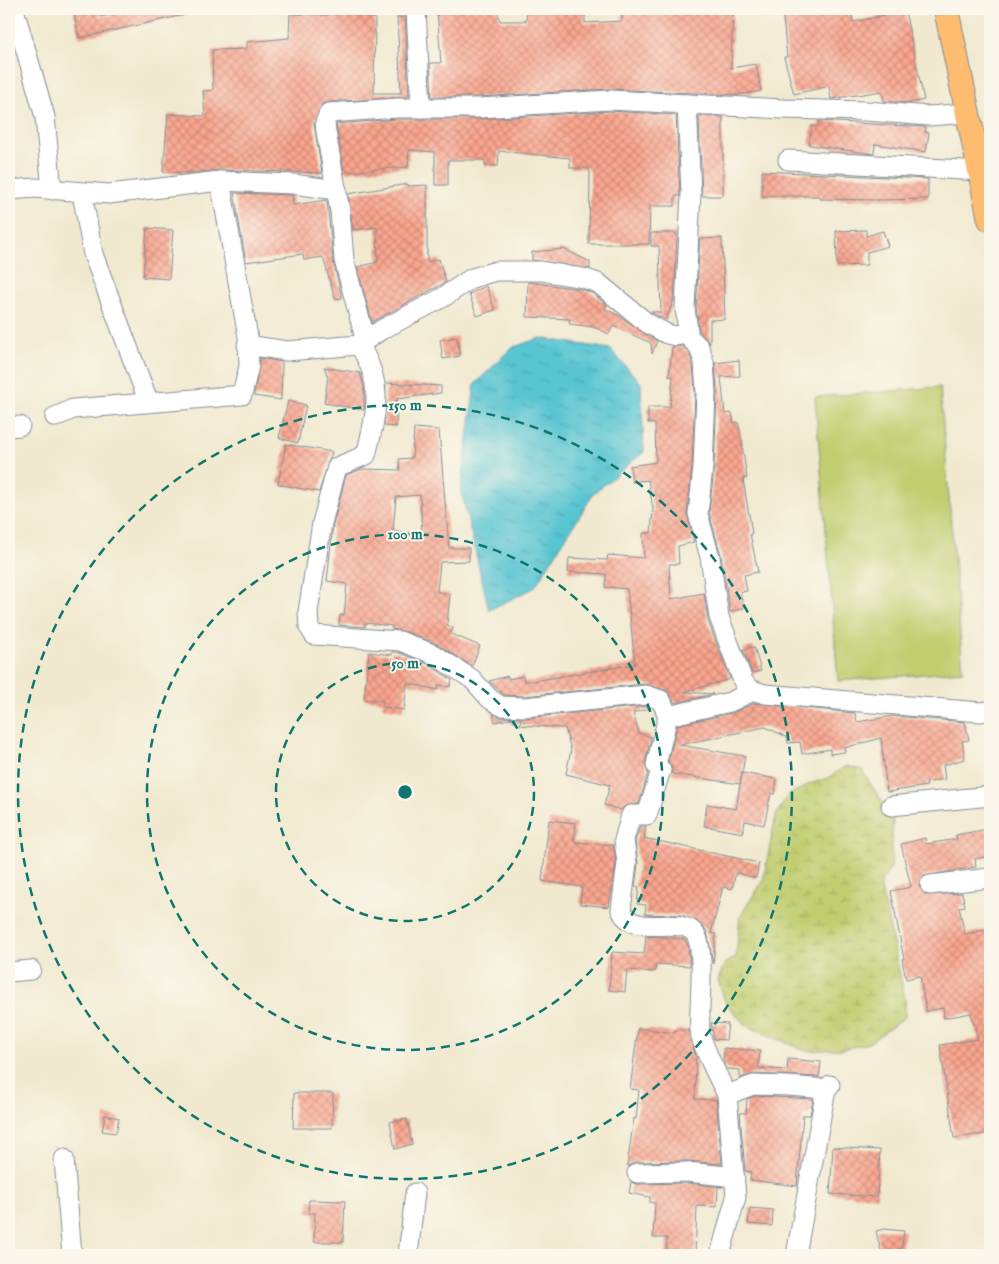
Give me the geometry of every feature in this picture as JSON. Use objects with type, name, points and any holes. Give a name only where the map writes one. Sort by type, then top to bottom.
[{"type":"main road","points":[[946,9],[990,219]]},
{"type":"street","points":[[14,9],[45,116],[52,190]]},
{"type":"street","points":[[416,9],[421,108]]},
{"type":"street","points":[[359,345],[365,338],[344,260],[337,190],[326,132],[326,122],[329,113],[370,109],[479,108],[610,100],[782,109],[866,111],[929,116],[968,114]]},
{"type":"street","points":[[686,334],[688,330],[685,308],[691,194],[687,104]]},
{"type":"street","points":[[788,160],[980,171]]},
{"type":"street","points":[[9,190],[52,190],[109,194],[220,181],[293,184],[337,190]]},
{"type":"street","points":[[55,417],[73,409],[242,395],[249,366],[247,345],[220,181]]},
{"type":"street","points":[[82,193],[93,254],[146,395]]},
{"type":"street","points":[[247,345],[288,352],[359,345],[381,330],[442,298],[472,278],[496,271],[541,272],[583,278],[598,284],[647,323],[667,334],[676,336],[686,334]]},
{"type":"street","points":[[686,334],[699,347],[704,362],[706,393],[698,514],[710,556],[719,617],[743,681],[753,691],[765,694],[980,712],[990,710]]},
{"type":"street","points":[[359,345],[371,363],[376,382],[375,423],[366,455],[337,467],[322,523],[308,612],[309,627],[314,635],[400,641],[433,654],[472,679],[490,699],[501,706],[524,707],[646,695],[661,700],[668,716],[656,765],[661,770],[647,815],[630,815],[624,840],[627,863],[620,910],[624,917],[631,922],[687,927],[695,934],[700,952],[700,1034],[727,1095],[735,1177],[736,1197],[720,1255]]},
{"type":"street","points":[[668,716],[730,702],[753,691]]},
{"type":"street","points":[[891,806],[990,796]]},
{"type":"street","points":[[930,885],[990,878]]},
{"type":"street","points":[[9,972],[31,970]]},
{"type":"street","points":[[727,1095],[753,1085],[828,1087],[796,1255]]},
{"type":"street","points":[[64,1159],[72,1255]]},
{"type":"street","points":[[637,1173],[687,1172],[735,1177]]},
{"type":"street","points":[[408,1255],[415,1193]]},
{"type":"green space","points":[[940,387],[963,671],[838,681],[815,397]]},
{"type":"green space","points":[[846,766],[862,770],[878,796],[893,815],[891,867],[880,884],[905,998],[905,1017],[869,1043],[844,1049],[806,1051],[747,1026],[726,1004],[718,980],[725,963],[736,958],[740,916],[763,881],[776,815],[788,795],[812,783],[828,778]]},
{"type":"water","points":[[540,338],[610,349],[641,383],[644,452],[594,493],[534,588],[489,610],[461,490],[475,384],[511,348]]},
{"type":"building","points":[[73,9],[98,9],[100,17],[140,9],[183,9],[184,15],[79,38]]},
{"type":"building","points":[[327,9],[370,9],[371,18],[375,18],[374,93],[401,93],[397,17],[405,17],[409,97],[328,102],[322,104],[314,123],[322,173],[220,170],[188,173],[163,172],[168,114],[205,116],[203,91],[213,90],[212,50],[247,49],[247,42],[289,38],[290,14],[328,15]]},
{"type":"building","points":[[437,9],[497,9],[500,21],[526,21],[527,9],[585,9],[585,23],[622,21],[622,9],[733,9],[731,68],[756,64],[761,91],[737,95],[609,89],[479,97],[432,97],[430,63],[441,63]]},
{"type":"building","points":[[782,9],[809,9],[809,15],[851,9],[853,22],[905,11],[924,100],[909,103],[884,101],[882,91],[831,99],[829,86],[794,94],[784,57],[787,57]]},
{"type":"building","points":[[610,111],[676,115],[680,196],[675,196],[675,206],[650,206],[649,244],[589,244],[590,172],[588,168],[570,168],[570,158],[499,151],[498,166],[485,166],[485,160],[448,160],[448,185],[435,185],[435,152],[409,150],[408,167],[344,172],[336,124],[397,119],[480,119]]},
{"type":"building","points":[[699,116],[723,117],[723,196],[702,196]]},
{"type":"building","points":[[819,121],[926,127],[925,132],[929,133],[926,152],[875,144],[874,154],[809,145],[812,126],[818,126]]},
{"type":"building","points":[[762,171],[928,179],[928,199],[820,199],[820,196],[762,196]]},
{"type":"building","points":[[408,184],[408,186],[427,185],[427,262],[439,259],[446,282],[372,322],[357,267],[378,262],[377,227],[353,230],[348,194]]},
{"type":"building","points":[[234,193],[292,195],[293,205],[327,200],[333,261],[342,298],[335,299],[323,257],[304,260],[303,254],[246,262]]},
{"type":"building","points":[[147,228],[173,230],[169,279],[143,277]]},
{"type":"building","points":[[866,230],[866,236],[883,231],[888,246],[867,252],[867,265],[837,266],[836,231]]},
{"type":"building","points":[[651,233],[676,233],[674,299],[666,320],[651,312],[661,312],[659,246],[651,246]]},
{"type":"building","points":[[722,238],[725,319],[710,320],[710,344],[699,331],[696,308],[700,239]]},
{"type":"building","points":[[564,249],[590,262],[590,269],[532,260],[532,252]]},
{"type":"building","points":[[528,282],[580,289],[592,293],[607,305],[605,309],[618,315],[657,341],[652,354],[651,343],[613,326],[609,334],[594,327],[569,324],[570,319],[527,317]]},
{"type":"building","points":[[486,286],[495,310],[477,316],[469,294]]},
{"type":"building","points":[[457,337],[460,356],[443,359],[440,340]]},
{"type":"building","points":[[682,346],[689,353],[693,364],[695,393],[692,466],[687,513],[694,542],[678,546],[679,564],[669,564],[671,599],[704,593],[708,621],[730,679],[684,692],[713,694],[675,703],[668,691],[645,684],[524,696],[504,695],[489,681],[508,676],[508,679],[523,676],[524,681],[533,681],[635,664],[627,589],[605,587],[606,574],[568,572],[569,558],[607,560],[608,555],[644,558],[643,533],[651,533],[653,508],[648,480],[632,482],[630,466],[656,462],[655,424],[648,423],[648,407],[670,407],[673,377],[669,376],[672,347]]},
{"type":"building","points":[[260,358],[282,362],[281,400],[254,396]]},
{"type":"building","points":[[739,360],[740,376],[721,377],[725,414],[732,413],[734,423],[738,422],[743,445],[747,478],[743,479],[752,533],[750,534],[758,572],[744,575],[747,591],[740,592],[744,608],[730,612],[721,555],[709,513],[714,468],[717,393],[715,363]]},
{"type":"building","points":[[324,367],[360,373],[364,387],[364,410],[324,403],[328,377]]},
{"type":"building","points":[[386,383],[441,386],[441,393],[397,399],[396,427],[384,426]]},
{"type":"building","points":[[288,401],[306,405],[298,443],[279,438]]},
{"type":"building","points":[[414,428],[439,430],[449,548],[469,548],[469,561],[440,562],[437,592],[450,594],[447,625],[453,627],[451,634],[480,646],[472,666],[437,644],[404,631],[392,629],[392,626],[365,623],[365,627],[339,625],[340,615],[344,615],[347,584],[327,581],[333,525],[346,475],[362,469],[400,470],[399,459],[412,458]],"holes":[[[420,495],[422,534],[393,531],[396,497]]]},
{"type":"building","points":[[286,444],[332,452],[319,492],[278,484]]},
{"type":"building","points":[[754,647],[761,671],[752,673],[743,649]]},
{"type":"building","points":[[369,652],[392,655],[392,652],[397,652],[428,664],[452,680],[450,687],[439,685],[438,690],[407,683],[404,710],[382,707],[383,701],[364,699]]},
{"type":"building","points":[[755,703],[855,713],[857,722],[892,716],[965,722],[969,740],[962,741],[965,759],[943,765],[945,779],[926,783],[927,786],[887,792],[881,738],[844,748],[845,752],[830,754],[830,749],[802,754],[800,742],[788,743],[787,737],[765,727],[679,745],[745,756],[740,784],[672,774],[672,767],[668,762],[677,725],[732,713]]},
{"type":"building","points":[[645,706],[650,708],[633,713],[639,733],[651,737],[645,763],[648,773],[639,804],[625,806],[621,810],[604,805],[610,785],[566,774],[571,750],[565,728],[520,725],[521,719],[513,721],[513,718],[495,722],[493,714],[501,717],[525,718]]},
{"type":"building","points":[[742,773],[777,779],[775,794],[771,793],[764,825],[745,821],[743,833],[704,826],[707,804],[736,809]]},
{"type":"building","points":[[549,820],[576,823],[574,842],[613,845],[616,863],[609,907],[580,904],[582,887],[542,881]]},
{"type":"building","points":[[640,826],[646,826],[644,838],[759,863],[756,878],[736,873],[732,889],[723,887],[711,933],[716,934],[713,964],[707,931],[697,921],[681,915],[645,914],[646,905],[637,904],[639,887],[635,886],[638,864],[635,841]]},
{"type":"building","points":[[988,829],[990,856],[975,859],[976,867],[924,876],[919,886],[926,895],[962,893],[965,906],[959,907],[965,934],[990,929],[990,1133],[954,1138],[940,1045],[978,1039],[971,1013],[944,1018],[943,1008],[926,1011],[920,976],[906,979],[891,891],[911,887],[901,844],[925,838],[926,844],[957,839],[956,835]]},
{"type":"building","points":[[646,936],[684,939],[688,946],[690,966],[656,964],[655,972],[627,970],[625,992],[609,990],[612,952],[644,954]]},
{"type":"building","points":[[711,1023],[728,1024],[726,1040],[714,1039]]},
{"type":"building","points":[[638,1028],[675,1033],[675,1030],[689,1030],[696,1057],[695,1099],[716,1100],[722,1164],[687,1161],[637,1162],[627,1166],[634,1118],[636,1119],[639,1090],[630,1089]]},
{"type":"building","points":[[724,1048],[760,1051],[758,1068],[787,1070],[788,1059],[821,1062],[819,1077],[753,1074],[740,1078],[740,1070],[727,1069],[723,1060]]},
{"type":"building","points":[[294,1093],[333,1093],[332,1128],[293,1128]]},
{"type":"building","points":[[755,1096],[813,1099],[810,1115],[803,1115],[797,1186],[750,1180],[751,1172],[745,1171],[740,1113],[746,1113],[747,1099]]},
{"type":"building","points":[[105,1115],[119,1118],[116,1133],[102,1131]]},
{"type":"building","points":[[407,1119],[412,1144],[395,1149],[390,1122]]},
{"type":"building","points":[[833,1147],[880,1150],[877,1197],[830,1194]]},
{"type":"building","points":[[631,1182],[637,1184],[687,1183],[723,1187],[718,1187],[717,1207],[697,1206],[695,1255],[666,1255],[667,1238],[653,1238],[655,1203],[650,1202],[650,1197],[629,1193]]},
{"type":"building","points":[[309,1200],[345,1201],[343,1242],[314,1242],[315,1213],[308,1213]]},
{"type":"building","points":[[750,1208],[773,1210],[772,1226],[748,1224]]},
{"type":"building","points":[[884,1229],[904,1231],[901,1255],[882,1255],[876,1231]]}]
